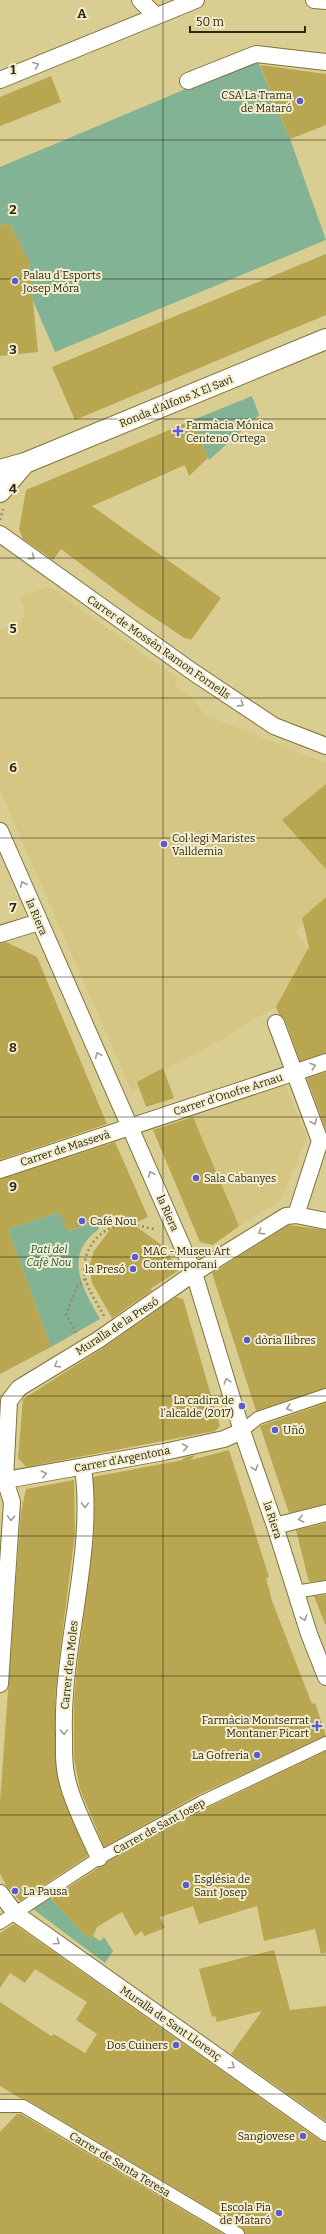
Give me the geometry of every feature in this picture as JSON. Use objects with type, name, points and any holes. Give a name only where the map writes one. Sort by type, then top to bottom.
[{"type":"street","points":[[140,0],[156,16]]},
{"type":"street","points":[[0,80],[196,0]]},
{"type":"street","points":[[314,0],[326,1]]},
{"type":"street","points":[[188,81],[256,54],[326,62]]},
{"type":"street","name":"Ronda d'Alfons X El Savi","points":[[0,470],[25,463],[326,339]]},
{"type":"street","points":[[0,492],[25,463]]},
{"type":"street","name":"Carrer de Mossèn Ramon Fornells","points":[[0,534],[192,672],[274,726],[326,746]]},
{"type":"street","name":"la Riera","points":[[0,830],[194,1273],[242,1431],[275,1526],[309,1634],[326,1677]]},
{"type":"street","points":[[0,934],[39,922]]},
{"type":"street","points":[[276,1023],[320,1141],[296,1215],[326,1221]]},
{"type":"street","name":"Carrer d'Onofre Arnau","points":[[130,1126],[326,1062]]},
{"type":"street","name":"Carrer de Massevà","points":[[0,1170],[130,1126]]},
{"type":"street","name":"Muralla de la Presó","points":[[0,1684],[12,1502],[2,1478],[9,1401],[13,1394],[19,1388],[98,1340],[194,1273],[286,1216],[296,1215]]},
{"type":"street","points":[[242,1431],[258,1418],[326,1395]]},
{"type":"street","name":"Carrer d'Argentona","points":[[2,1478],[83,1467],[224,1439],[242,1431]]},
{"type":"street","name":"Carrer d'en Moles","points":[[83,1467],[85,1544],[66,1671],[63,1720],[65,1768],[68,1783],[99,1858]]},
{"type":"street","points":[[275,1526],[326,1514]]},
{"type":"street","points":[[295,1592],[326,1587]]},
{"type":"street","name":"Carrer de Sant Josep","points":[[0,1923],[99,1858],[202,1802],[326,1743]]},
{"type":"street","name":"Muralla de Sant Llorenç","points":[[0,1893],[15,1913],[326,2133]]},
{"type":"street","name":"Carrer de Santa Teresa","points":[[0,2106],[23,2106],[238,2234]]},
{"type":"path","points":[[104,1316],[85,1278],[84,1262],[86,1252],[98,1236],[119,1226],[130,1224],[155,1229]]},
{"type":"path","points":[[76,1333],[66,1314],[77,1287],[85,1278]]},
{"type":"shaded area","name":"Col·legi Maristes Valldemia","points":[[48,586],[177,678],[174,684],[193,699],[205,715],[326,763],[326,785],[283,820],[326,869],[326,897],[303,917],[306,922],[295,932],[326,971],[326,983],[277,1011],[275,1007],[205,1049],[173,1065],[160,1075],[132,1092],[0,790],[0,630],[19,622],[24,616],[25,611],[20,598]]},
{"type":"shaded area","points":[[326,1070],[326,1131],[305,1077]]},
{"type":"shaded area","points":[[285,1085],[307,1138],[280,1201],[239,1226],[193,1117]]},
{"type":"green space","points":[[257,59],[290,139],[326,240],[55,352],[33,301],[29,261],[10,224],[0,225],[0,167]]},
{"type":"green space","points":[[252,396],[259,415],[209,460],[193,420]]},
{"type":"green space","name":"Pati del Cafè Nou","points":[[60,1212],[68,1231],[97,1222],[99,1229],[88,1239],[81,1250],[79,1272],[87,1296],[100,1319],[51,1347],[8,1229]]},
{"type":"green space","points":[[50,1898],[84,1934],[92,1939],[93,1936],[100,1941],[104,1937],[113,1951],[105,1963],[33,1909]]},
{"type":"building","name":"CSA La Trama de Mataró","points":[[260,65],[326,74],[326,125],[290,139]]},
{"type":"building","points":[[51,76],[61,102],[0,126],[0,97]]},
{"type":"building","name":"Palau d'Esports Josep Móra","points":[[10,224],[29,261],[38,352],[0,356],[0,225]]},
{"type":"building","points":[[326,254],[326,315],[75,420],[52,367]]},
{"type":"building","points":[[193,420],[208,458],[189,476],[185,465],[92,506],[221,598],[191,640],[186,639],[138,607],[61,549],[53,560],[23,539],[19,529],[26,490]]},
{"type":"building","points":[[326,784],[326,869],[282,820]]},
{"type":"building","points":[[326,897],[326,1053],[300,1061],[285,1020],[279,1014],[276,1007],[309,947],[302,918]]},
{"type":"building","points":[[6,942],[37,957],[107,1124],[0,1160],[0,943]]},
{"type":"building","points":[[163,1068],[174,1098],[146,1107],[137,1082]]},
{"type":"building","points":[[326,1072],[326,1130],[307,1078]]},
{"type":"building","name":"Sala Cabanyes","points":[[193,1117],[239,1226],[213,1245],[200,1242],[153,1130]]},
{"type":"building","points":[[115,1142],[148,1217],[133,1224],[163,1246],[178,1271],[150,1289],[153,1290],[112,1318],[92,1283],[89,1266],[94,1251],[122,1214],[67,1231],[60,1212],[8,1229],[51,1347],[0,1374],[0,1179]]},
{"type":"building","points":[[289,1225],[326,1230],[326,1388],[256,1411],[212,1273]]},
{"type":"building","points":[[176,1297],[183,1299],[220,1426],[215,1431],[26,1467],[18,1458],[23,1399],[103,1348]]},
{"type":"building","points":[[326,1403],[326,1504],[289,1513],[260,1426]]},
{"type":"building","points":[[229,1450],[269,1577],[266,1578],[272,1601],[312,1704],[315,1703],[326,1736],[198,1795],[104,1847],[80,1789],[74,1758],[74,1702],[94,1535],[93,1477],[183,1460],[183,1458],[195,1455],[191,1460]]},
{"type":"building","points":[[74,1480],[75,1533],[58,1667],[55,1701],[55,1759],[62,1795],[88,1856],[20,1901],[7,1887],[0,1874],[0,1802],[21,1512],[26,1489]]},
{"type":"building","points":[[326,1523],[326,1580],[309,1582],[296,1530]]},
{"type":"building","points":[[326,1595],[326,1624],[325,1624],[314,1596]]},
{"type":"building","points":[[326,1751],[326,1953],[321,1954],[315,1929],[264,1941],[257,1906],[199,1924],[193,1906],[160,1917],[165,1928],[144,1936],[142,1931],[135,1936],[122,1912],[97,1927],[92,1939],[84,1934],[51,1899],[107,1862],[205,1809]]},
{"type":"building","points":[[14,1924],[321,2141],[326,2142],[326,2234],[245,2234],[242,2228],[27,2100],[20,2098],[0,2086],[0,2002],[51,2036],[54,2034],[85,2053],[97,2034],[76,2020],[87,2002],[35,1969],[25,1983],[10,1973],[0,1988],[0,1933]]},
{"type":"building","points":[[274,1950],[290,2010],[326,2006],[326,2121],[231,2054],[262,2011],[217,2022],[215,2016],[212,2017],[199,1969]]},
{"type":"building","points":[[17,2114],[21,2114],[223,2234],[0,2234],[0,2132]]},
{"type":"place","name":"CSA La Trama de Mataró","points":[[300,101]]},
{"type":"place","name":"Palau d'Esports Josep Móra","points":[[15,281]]},
{"type":"place","name":"Farmàcia Mónica Centeno Ortega","points":[[178,431]]},
{"type":"place","name":"Col·legi Maristes Valldemia","points":[[164,844]]},
{"type":"place","name":"Sala Cabanyes","points":[[196,1178]]},
{"type":"place","name":"Café Nou","points":[[82,1221]]},
{"type":"place","name":"MAC - Museu Art Contemporani","points":[[135,1257]]},
{"type":"place","name":"la Presó","points":[[133,1269]]},
{"type":"place","name":"dòria llibres","points":[[247,1340]]},
{"type":"place","name":"La cadira de l'alcalde (2017)","points":[[242,1406]]},
{"type":"place","name":"Uñó","points":[[275,1430]]},
{"type":"place","name":"Farmàcia Montserrat Montaner Picart","points":[[317,1726]]},
{"type":"place","name":"La Gofreria","points":[[257,1755]]},
{"type":"place","name":"Església de Sant Josep","points":[[186,1885]]},
{"type":"place","name":"La Pausa","points":[[15,1891]]},
{"type":"place","name":"Dos Cuiners","points":[[176,2045]]},
{"type":"place","name":"Sangiovese","points":[[303,2136]]},
{"type":"place","name":"Escola Pia de Mataró","points":[[279,2213]]}]
